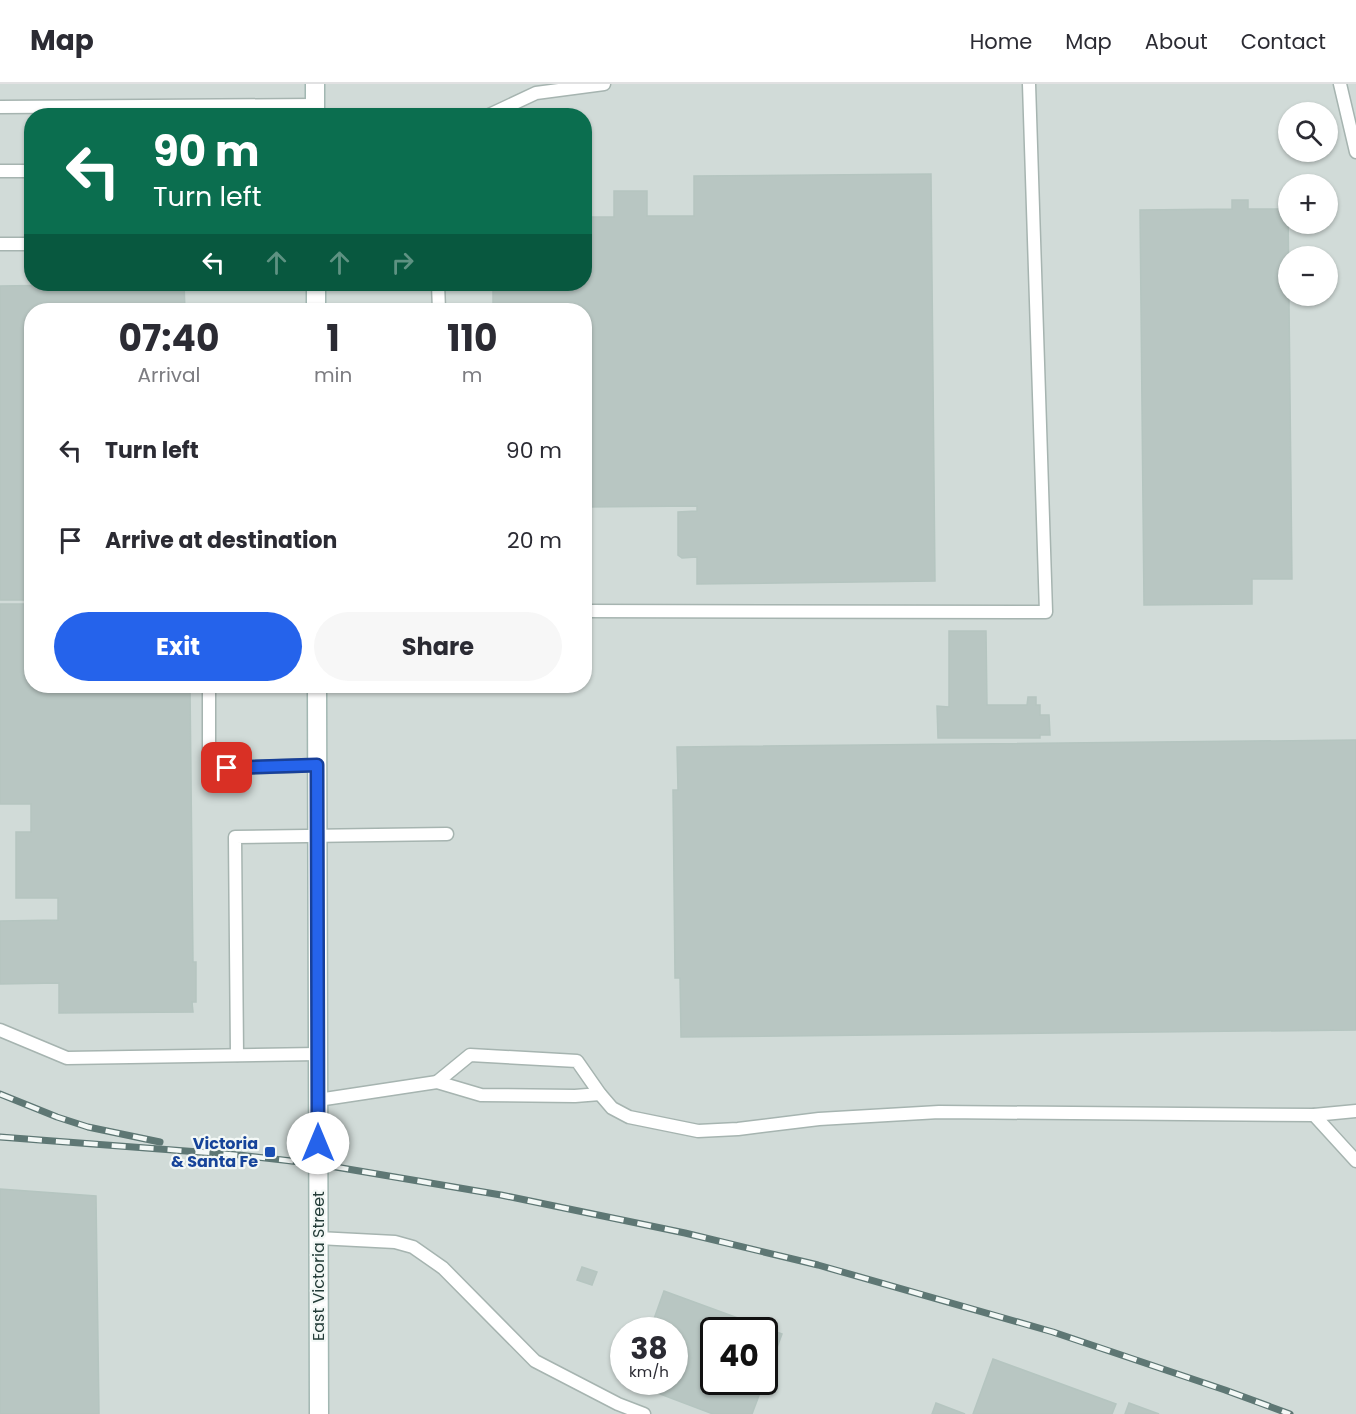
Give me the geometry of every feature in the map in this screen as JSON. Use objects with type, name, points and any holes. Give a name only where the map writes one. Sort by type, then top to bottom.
[{"type":"street","points":[[315,84],[315,108]]},
{"type":"street","name":"East Victoria Street","points":[[317,693],[319,1414]]},
{"type":"lane","points":[[504,108],[536,93],[604,84]]},
{"type":"lane","points":[[592,611],[1046,612],[1029,84]]},
{"type":"lane","points":[[1340,84],[1356,152]]},
{"type":"lane","points":[[0,107],[50,108]]},
{"type":"lane","points":[[0,171],[24,171]]},
{"type":"lane","points":[[0,244],[24,244]]},
{"type":"lane","points":[[209,693],[209,769],[317,765]]},
{"type":"lane","points":[[237,1055],[235,837],[447,834]]},
{"type":"lane","points":[[0,1030],[67,1058],[318,1054]]},
{"type":"lane","points":[[437,1082],[470,1055],[577,1061],[600,1095],[612,1108],[629,1117],[698,1131],[738,1129],[819,1119],[939,1112],[1314,1115],[1356,1111]]},
{"type":"lane","points":[[318,1100],[437,1082],[481,1095],[600,1095]]},
{"type":"lane","points":[[1314,1115],[1356,1161]]},
{"type":"lane","points":[[318,1238],[395,1242],[413,1247],[443,1268],[535,1361],[618,1404],[644,1414]]},
{"type":"shaded area","points":[[0,84],[1356,84],[1356,1414],[0,1414]]},
{"type":"building","points":[[931,174],[935,581],[697,584],[697,557],[682,558],[678,555],[678,512],[697,511],[697,506],[592,507],[592,303],[493,303],[493,291],[592,291],[592,217],[614,217],[614,191],[647,191],[647,216],[694,216],[694,176]]},
{"type":"building","points":[[1232,200],[1248,200],[1248,209],[1278,209],[1278,234],[1288,234],[1288,246],[1278,246],[1278,306],[1289,306],[1292,579],[1252,579],[1252,604],[1144,605],[1140,210],[1232,209]]},
{"type":"building","points":[[0,286],[24,286],[24,291],[184,291],[185,303],[24,303],[24,600],[0,600]]},
{"type":"building","points":[[0,604],[24,604],[24,693],[190,693],[193,962],[196,962],[196,1002],[192,1002],[193,1012],[59,1013],[59,983],[0,984],[0,921],[58,920],[58,898],[16,898],[16,832],[31,832],[31,804],[0,804]]},
{"type":"building","points":[[949,631],[986,631],[987,705],[1027,705],[1028,697],[1036,697],[1036,705],[1040,705],[1040,715],[1049,715],[1050,735],[1040,735],[1040,738],[938,738],[937,706],[949,707]]},
{"type":"building","points":[[1356,740],[1356,1030],[681,1037],[680,978],[675,978],[673,790],[678,790],[677,747]]},
{"type":"building","points":[[0,1189],[96,1196],[99,1414],[0,1414]]},
{"type":"building","points":[[582,1267],[597,1272],[592,1285],[577,1280]]},
{"type":"building","points":[[664,1291],[735,1317],[700,1317],[700,1395],[759,1395],[752,1414],[713,1414],[663,1395],[688,1395],[688,1317],[655,1317]]},
{"type":"building","points":[[778,1333],[782,1334],[778,1345]]},
{"type":"building","points":[[993,1359],[1116,1404],[1112,1414],[973,1414]]},
{"type":"building","points":[[936,1403],[965,1414],[932,1414]]},
{"type":"building","points":[[1129,1403],[1159,1414],[1125,1414]]},
{"type":"railway","points":[[0,1094],[88,1127],[160,1142]]},
{"type":"railway","points":[[0,1137],[239,1155],[318,1164],[501,1195],[685,1233],[818,1265],[1053,1332],[1290,1414]]},
{"type":"place","name":"Victoria & Santa Fe","points":[[270,1152]]},
{"type":"route","points":[[227,768],[317,765],[318,1143]]}]
